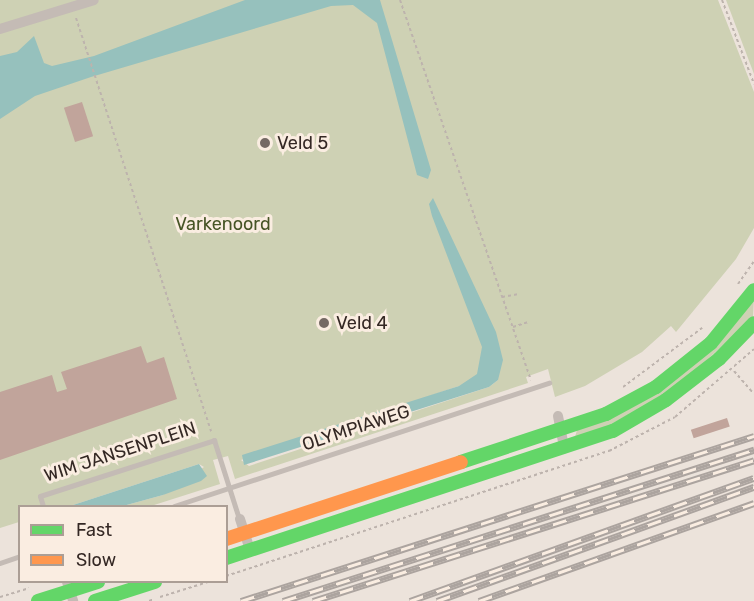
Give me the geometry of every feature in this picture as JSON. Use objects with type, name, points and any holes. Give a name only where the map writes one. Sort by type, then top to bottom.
[{"type":"main road","points":[[228,538],[560,432],[656,387],[711,343],[754,290]]},
{"type":"main road","points":[[228,557],[613,431],[666,400],[719,359],[754,323]]},
{"type":"main road","points":[[39,601],[95,583]]},
{"type":"main road","points":[[95,601],[152,583]]},
{"type":"street","points":[[0,29],[94,0]]},
{"type":"street","points":[[558,417],[564,448]]},
{"type":"street","name":"WIM JANSENPLEIN","points":[[240,519],[250,550]]},
{"type":"lane","name":"OLYMPIAWEG","points":[[180,505],[549,383]]},
{"type":"lane","name":"WIM JANSENPLEIN","points":[[42,505],[40,496],[214,440],[240,519]]},
{"type":"lane","points":[[0,563],[18,557]]},
{"type":"path","points":[[400,0],[534,388]]},
{"type":"path","points":[[722,0],[754,84]]},
{"type":"path","points":[[73,8],[214,440]]},
{"type":"path","points":[[734,291],[754,261]]},
{"type":"path","points":[[502,297],[519,294]]},
{"type":"path","points":[[513,327],[528,322]]},
{"type":"path","points":[[620,388],[707,322]]},
{"type":"path","points":[[734,370],[754,394]]},
{"type":"path","points":[[148,601],[205,583]]},
{"type":"path","points":[[0,597],[39,585]]},
{"type":"green space","name":"Varkenoord","points":[[0,0],[718,0],[754,92],[754,228],[736,259],[676,332],[671,326],[642,352],[585,386],[555,397],[548,369],[526,377],[528,383],[235,479],[228,456],[213,460],[220,484],[154,505],[127,505],[163,495],[204,467],[199,464],[73,505],[18,505],[18,522],[0,528]],"holes":[[[498,380],[489,387],[249,466],[241,460],[459,386]]]},
{"type":"green space","points":[[726,0],[754,0],[754,74]]},
{"type":"green space","points":[[754,297],[753,317],[679,386],[592,435],[575,437],[577,430],[643,399]]},
{"type":"water","points":[[245,0],[380,0],[431,170],[428,179],[417,175],[377,23],[353,5],[331,6],[91,77],[35,96],[0,119],[0,56],[17,52],[34,36],[44,63],[52,66],[94,56]]},
{"type":"water","points":[[433,198],[496,332],[503,360],[498,380],[489,387],[244,465],[242,455],[459,386],[477,374],[482,347],[432,216],[429,204]]},
{"type":"water","points":[[199,464],[207,476],[201,481],[163,495],[127,505],[73,505]]},
{"type":"building","points":[[82,102],[93,136],[75,142],[64,108]]},
{"type":"building","points":[[141,346],[147,363],[164,357],[177,399],[0,460],[0,392],[52,375],[57,392],[67,389],[61,372]]},
{"type":"building","points":[[727,418],[730,427],[694,438],[691,430]]},
{"type":"railway","points":[[241,601],[754,436]]},
{"type":"railway","points":[[283,601],[754,450]]},
{"type":"railway","points":[[313,601],[754,460]]},
{"type":"railway","points":[[410,601],[754,478]]},
{"type":"railway","points":[[437,601],[754,487]]},
{"type":"railway","points":[[479,601],[754,503]]},
{"type":"traffic: fast","points":[[461,462],[606,414],[656,387],[711,343],[754,290]]},
{"type":"traffic: fast","points":[[228,557],[613,431],[666,400],[719,359],[754,323]]},
{"type":"traffic: fast","points":[[38,601],[95,583]]},
{"type":"traffic: fast","points":[[95,601],[152,583]]},
{"type":"traffic: slow","points":[[228,538],[461,462]]},
{"type":"place","name":"Veld 5","points":[[265,143]]},
{"type":"place","name":"Veld 4","points":[[324,323]]}]
